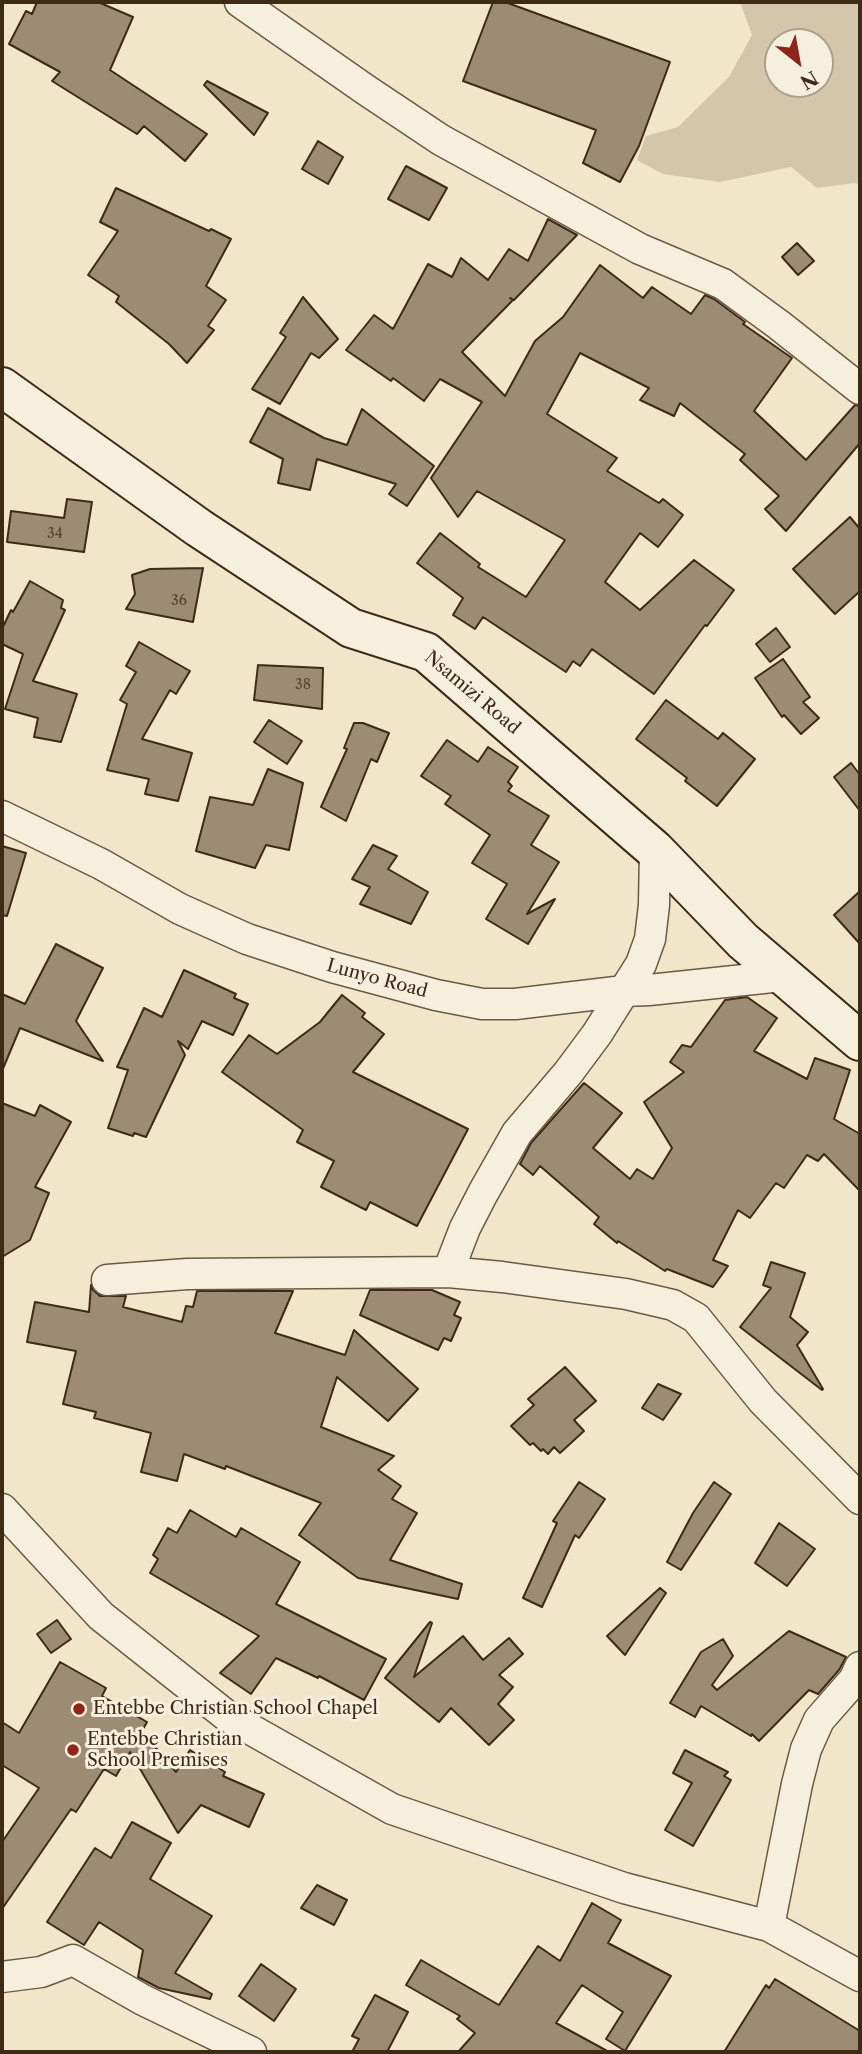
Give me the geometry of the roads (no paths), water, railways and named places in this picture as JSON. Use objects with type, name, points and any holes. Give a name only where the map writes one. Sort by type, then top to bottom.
[{"type":"street","points":[[240,2],[441,139],[640,249],[723,284],[860,389]]},
{"type":"street","name":"Nsamizi Road","points":[[2,387],[199,528],[351,628],[426,652],[655,850],[743,941],[860,1041]]},
{"type":"street","name":"Lunyo Road","points":[[2,816],[101,864],[180,909],[247,939],[332,967],[436,995],[482,1004],[515,1004],[782,976]]},
{"type":"street","points":[[448,1272],[482,1193],[517,1133],[597,1034],[641,964],[650,939],[655,850]]},
{"type":"street","points":[[107,1280],[187,1274],[448,1272],[626,1294],[673,1305],[696,1318],[763,1401],[860,1499]]},
{"type":"street","points":[[2,1509],[101,1616],[227,1716],[392,1809],[624,1888],[769,1926],[860,1976]]},
{"type":"street","points":[[769,1926],[794,1795],[806,1749],[819,1720],[854,1680],[860,1667]]},
{"type":"street","points":[[2,1978],[41,1972],[74,1960],[143,2000],[251,2052]]},
{"type":"place","name":"Entebbe Christian School Chapel","points":[[79,1709]]},
{"type":"place","name":"Entebbe Christian School Premises","points":[[73,1750]]}]
